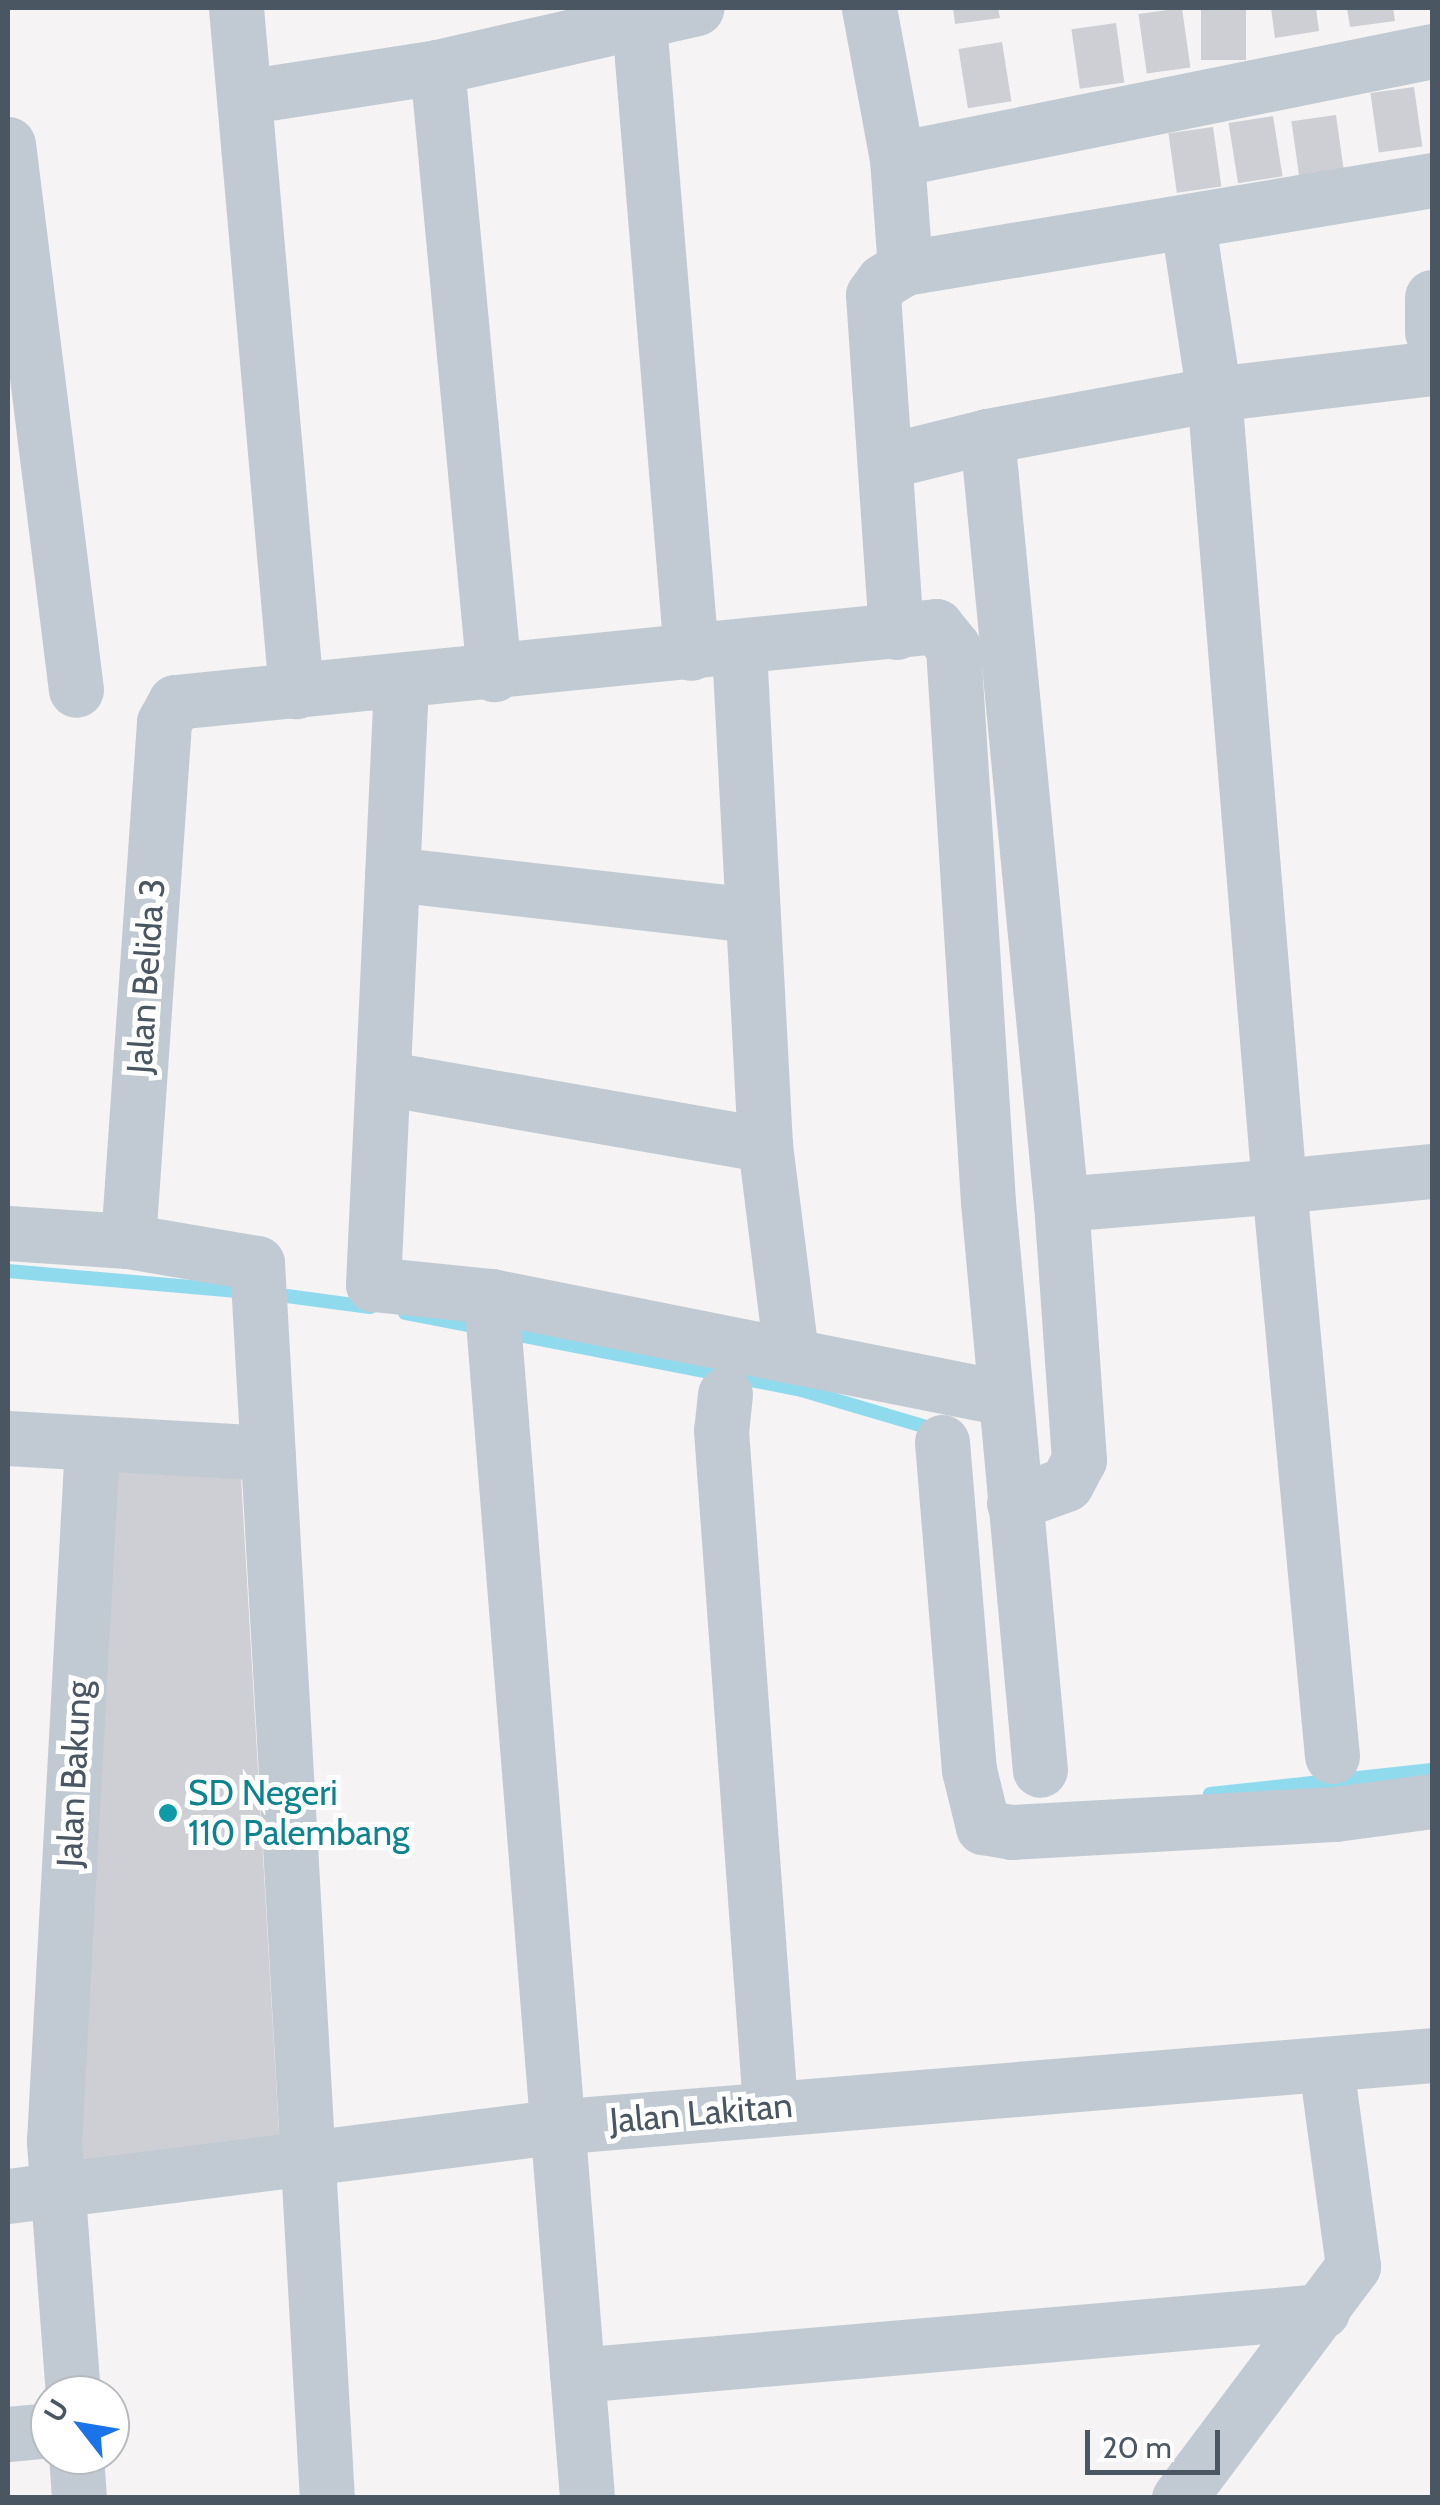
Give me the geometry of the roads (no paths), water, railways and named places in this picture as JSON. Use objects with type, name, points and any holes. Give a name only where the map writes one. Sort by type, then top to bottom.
[{"type":"street","points":[[236,8],[296,691],[401,684],[936,626],[953,647],[1004,1398],[1040,1770]]},
{"type":"street","points":[[244,98],[437,67],[696,8]]},
{"type":"street","points":[[870,8],[897,159],[905,268]]},
{"type":"street","points":[[639,23],[715,651],[752,915],[765,1144],[791,1356]]},
{"type":"street","points":[[897,159],[1432,51]]},
{"type":"street","points":[[437,67],[494,674]]},
{"type":"street","points":[[8,144],[76,690]]},
{"type":"street","points":[[896,632],[874,294],[905,268],[1188,226],[1432,180]]},
{"type":"street","points":[[1188,226],[1214,394],[1279,1186],[1332,1756]]},
{"type":"street","points":[[1432,297],[1432,332]]},
{"type":"street","points":[[887,461],[987,436],[1214,394],[1432,368]]},
{"type":"street","points":[[987,436],[1061,1204],[1079,1460],[1066,1484],[1014,1503]]},
{"type":"street","points":[[401,684],[373,1284],[791,1356],[1004,1398]]},
{"type":"street","name":"Jalan Belida 3","points":[[128,1241],[168,712],[175,702],[296,691]]},
{"type":"street","points":[[392,874],[752,915]]},
{"type":"street","points":[[383,1078],[765,1144]]},
{"type":"street","points":[[1061,1204],[1432,1171]]},
{"type":"street","points":[[8,1232],[128,1241],[257,1263],[312,2156],[327,2498]]},
{"type":"street","points":[[491,1302],[492,1365],[553,2127],[587,2498]]},
{"type":"street","points":[[725,1394],[722,1450],[770,2106]]},
{"type":"street","points":[[8,1438],[268,1454]]},
{"type":"street","points":[[942,1442],[969,1770],[983,1826],[1012,1832],[1335,1814],[1432,1802]]},
{"type":"street","name":"Jalan Bakung","points":[[69,2375],[32,2193],[55,2112],[92,1444]]},
{"type":"street","name":"Jalan Lakitan","points":[[32,2193],[553,2127],[770,2106],[1432,2056]]},
{"type":"street","points":[[1180,2498],[1353,2266],[1326,2067]]},
{"type":"street","points":[[577,2375],[1322,2311]]},
{"type":"waterway","points":[[8,1271],[246,1292]]},
{"type":"waterway","points":[[272,1294],[370,1307]]},
{"type":"waterway","points":[[405,1313],[483,1328]]},
{"type":"waterway","points":[[504,1332],[798,1389],[936,1430]]},
{"type":"waterway","points":[[1210,1794],[1432,1770]]},
{"type":"place","name":"SD Negeri 110 Palembang","points":[[168,1813]]}]
